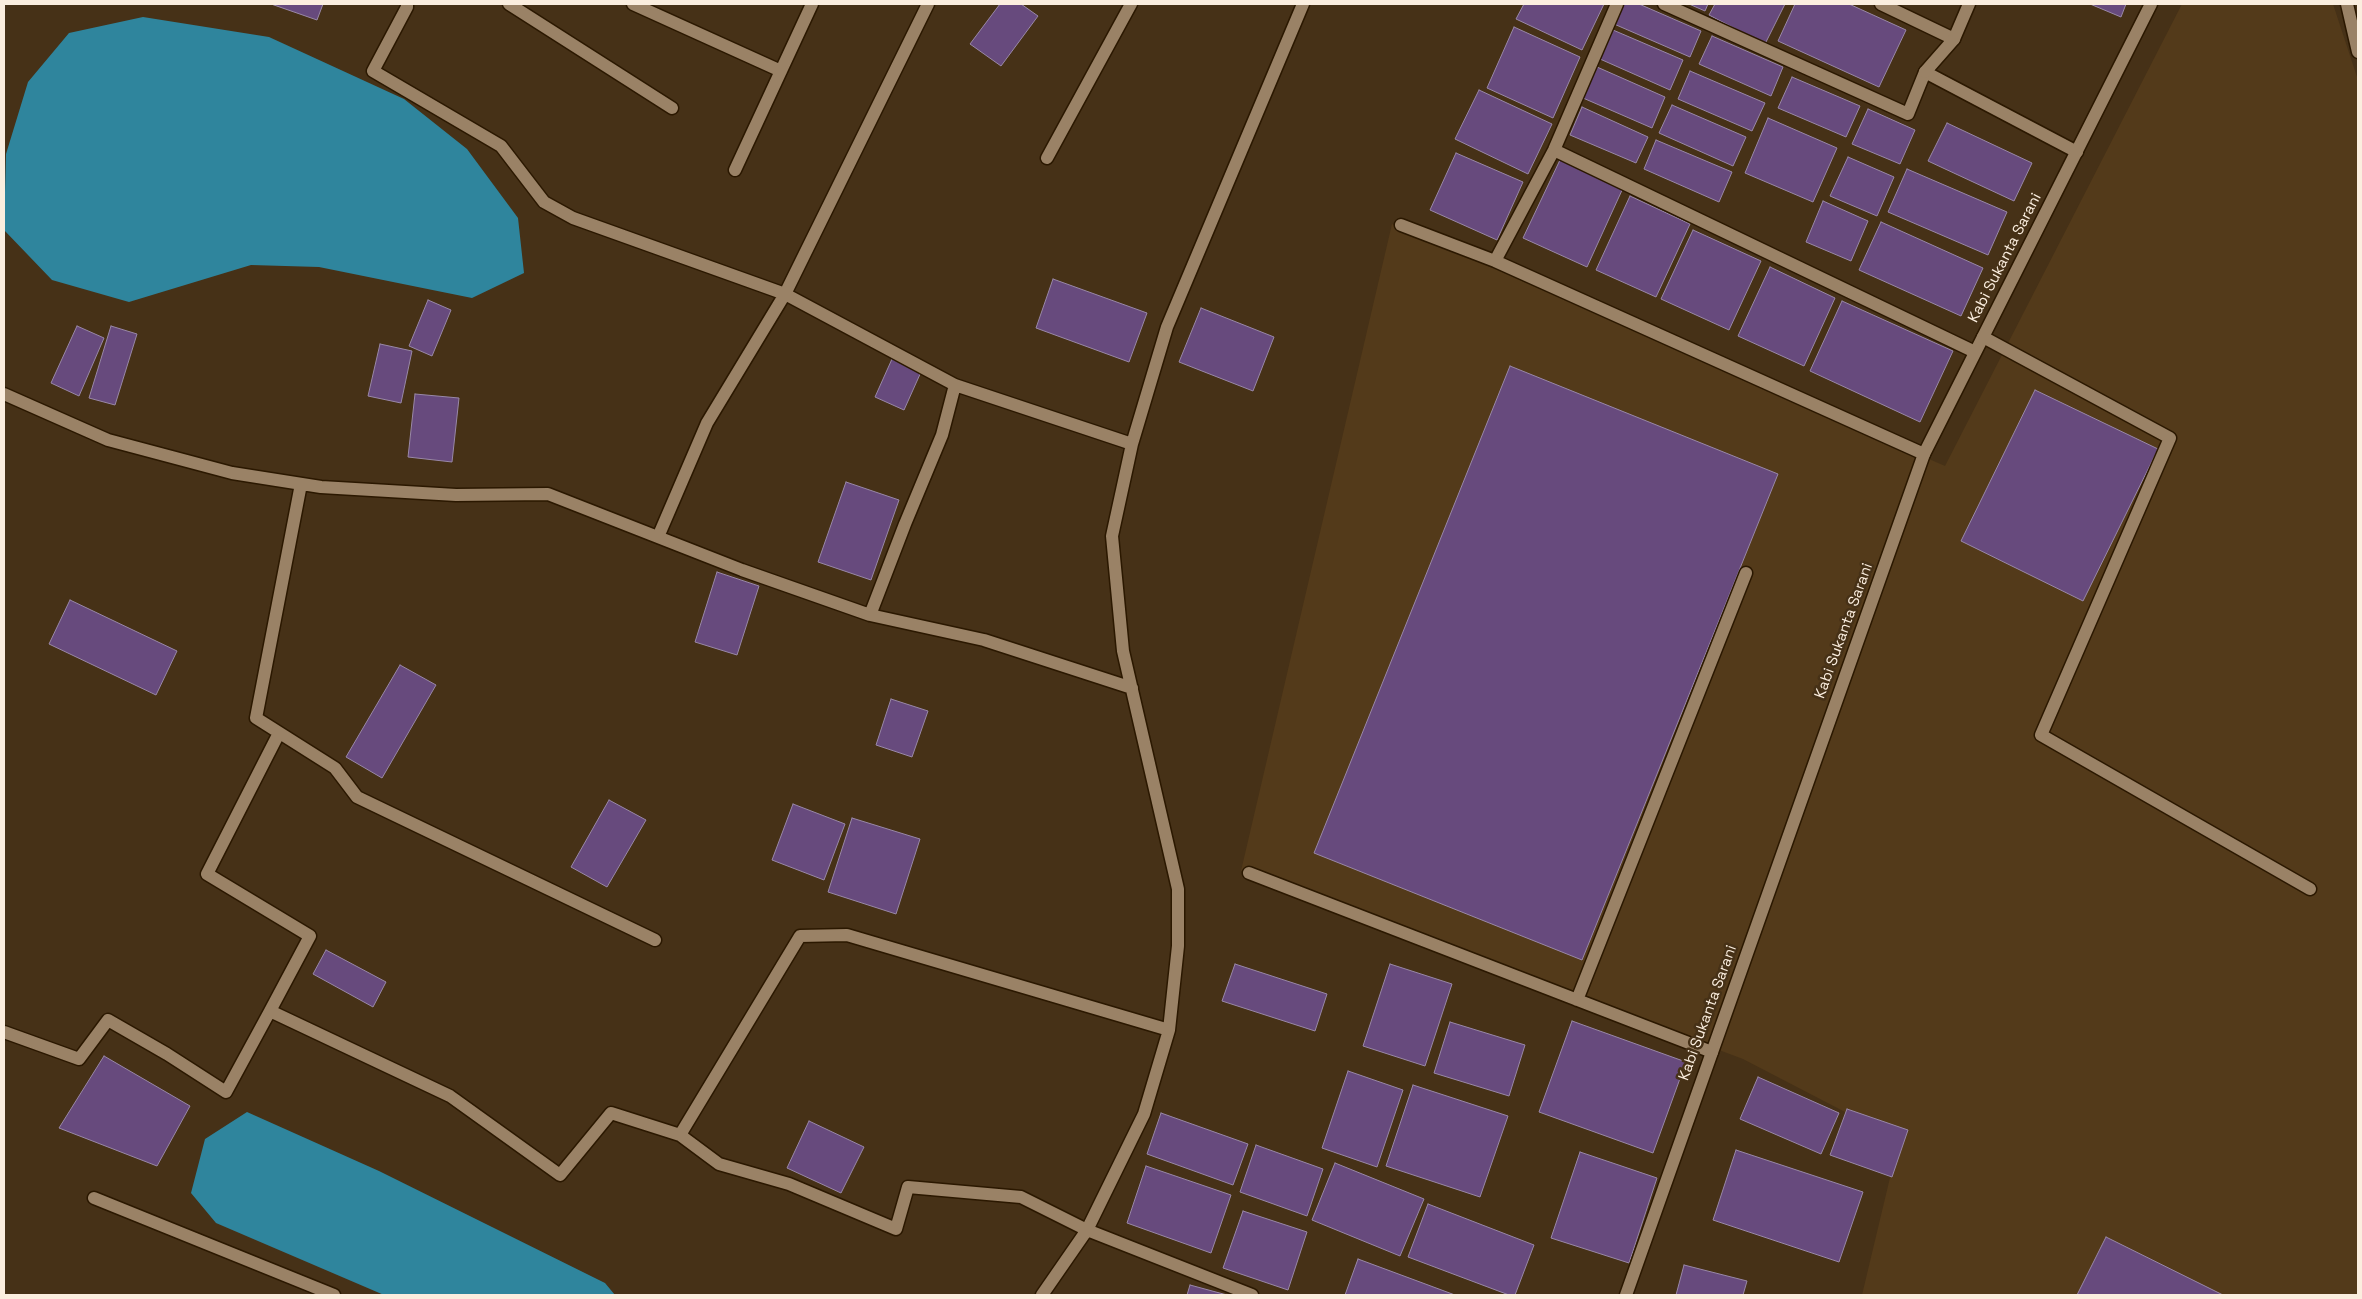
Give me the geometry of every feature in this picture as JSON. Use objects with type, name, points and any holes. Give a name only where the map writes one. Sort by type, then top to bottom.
[{"type":"street","points":[[407,4],[373,71],[501,146],[544,202],[574,218],[785,294],[956,385],[1132,444]]},
{"type":"street","points":[[509,4],[672,108]]},
{"type":"street","points":[[633,4],[781,71]]},
{"type":"street","points":[[735,170],[812,4]]},
{"type":"street","points":[[658,537],[707,422],[785,294],[928,4]]},
{"type":"street","points":[[1047,158],[1131,4]]},
{"type":"street","points":[[1042,1295],[1087,1230],[1144,1114],[1169,1030],[1178,946],[1178,888],[1123,651],[1112,536],[1132,444],[1167,327],[1303,4]]},
{"type":"street","points":[[1495,261],[1554,150],[1617,4]]},
{"type":"street","points":[[1664,4],[1908,114],[1925,72],[1954,38],[1969,4]]},
{"type":"street","points":[[1881,4],[1954,38]]},
{"type":"street","name":"Kabi Sukanta Sarani","points":[[1626,1295],[1924,454],[2151,4]]},
{"type":"street","points":[[2347,4],[2358,52]]},
{"type":"street","points":[[1925,72],[2077,152]]},
{"type":"street","points":[[1554,150],[1975,352]]},
{"type":"street","points":[[1401,225],[1495,261],[1924,454]]},
{"type":"street","points":[[1983,337],[2170,438],[2041,735],[2310,889]]},
{"type":"street","points":[[870,615],[904,524],[942,435],[956,385]]},
{"type":"street","points":[[4,394],[108,440],[232,473],[321,487],[456,495],[548,494],[742,570],[870,615],[984,640],[1132,688]]},
{"type":"street","points":[[301,484],[256,718],[335,768],[357,797],[655,940]]},
{"type":"street","points":[[1577,1000],[1746,574]]},
{"type":"street","points":[[4,1032],[79,1059],[108,1020],[167,1054],[226,1092],[310,936],[207,874],[279,733]]},
{"type":"street","points":[[1249,873],[1712,1052]]},
{"type":"street","points":[[680,1135],[800,936],[847,935],[1169,1030]]},
{"type":"street","points":[[270,1011],[450,1096],[560,1175],[611,1113],[680,1135],[719,1164],[789,1184],[896,1229],[908,1187],[1021,1197],[1087,1230],[1252,1295]]},
{"type":"street","points":[[94,1198],[334,1295]]},
{"type":"shaded area","points":[[2182,4],[2333,4],[2358,80],[2358,1295],[1862,1295],[1899,1140],[1743,1059],[1241,871],[1392,224],[1945,466]]},
{"type":"water","points":[[143,17],[269,37],[404,99],[467,149],[518,218],[524,273],[472,298],[319,267],[251,265],[129,302],[52,280],[4,230],[6,154],[28,82],[69,33]]},
{"type":"water","points":[[247,1112],[379,1171],[605,1283],[615,1295],[384,1295],[216,1223],[191,1193],[205,1139]]},
{"type":"building","points":[[271,4],[323,4],[317,20]]},
{"type":"building","points":[[1000,4],[1021,4],[1038,16],[1001,66],[970,44]]},
{"type":"building","points":[[1524,4],[1604,4],[1582,50],[1516,19]]},
{"type":"building","points":[[1623,4],[1639,4],[1701,31],[1690,57],[1614,24]]},
{"type":"building","points":[[1689,4],[1708,4],[1705,11]]},
{"type":"building","points":[[1715,4],[1785,4],[1765,44],[1709,15]]},
{"type":"building","points":[[1795,4],[1849,4],[1906,30],[1879,87],[1778,41]]},
{"type":"building","points":[[2090,4],[2126,4],[2121,17]]},
{"type":"building","points":[[1514,27],[1580,57],[1553,118],[1487,88]]},
{"type":"building","points":[[1613,30],[1683,60],[1670,90],[1600,59]]},
{"type":"building","points":[[1712,36],[1783,67],[1771,96],[1699,64]]},
{"type":"building","points":[[1597,67],[1665,97],[1652,128],[1583,98]]},
{"type":"building","points":[[1690,71],[1765,103],[1752,131],[1678,99]]},
{"type":"building","points":[[1792,77],[1860,106],[1846,137],[1778,108]]},
{"type":"building","points":[[1479,90],[1552,124],[1528,174],[1455,139]]},
{"type":"building","points":[[1672,105],[1746,137],[1733,166],[1659,133]]},
{"type":"building","points":[[1582,107],[1648,137],[1636,163],[1570,135]]},
{"type":"building","points":[[1868,109],[1915,130],[1900,164],[1852,144]]},
{"type":"building","points":[[1768,118],[1837,148],[1813,202],[1745,173]]},
{"type":"building","points":[[1947,123],[2032,163],[2014,201],[1928,161]]},
{"type":"building","points":[[1656,140],[1732,172],[1719,202],[1644,169]]},
{"type":"building","points":[[1456,153],[1523,182],[1497,240],[1430,210]]},
{"type":"building","points":[[1848,157],[1894,177],[1877,216],[1830,196]]},
{"type":"building","points":[[1560,160],[1623,188],[1587,267],[1523,238]]},
{"type":"building","points":[[1907,169],[2007,212],[1988,255],[1888,212]]},
{"type":"building","points":[[1630,196],[1690,224],[1656,297],[1596,270]]},
{"type":"building","points":[[1823,201],[1868,221],[1851,261],[1806,242]]},
{"type":"building","points":[[1881,222],[1983,268],[1961,316],[1859,270]]},
{"type":"building","points":[[1693,230],[1761,261],[1729,330],[1661,299]]},
{"type":"building","points":[[1770,267],[1835,298],[1804,366],[1738,336]]},
{"type":"building","points":[[1053,279],[1147,313],[1129,362],[1036,328]]},
{"type":"building","points":[[428,300],[451,310],[432,356],[409,346]]},
{"type":"building","points":[[1842,301],[1953,351],[1920,422],[1810,371]]},
{"type":"building","points":[[1201,308],[1274,337],[1253,391],[1179,362]]},
{"type":"building","points":[[77,326],[104,338],[79,396],[51,383]]},
{"type":"building","points":[[111,326],[137,334],[115,405],[89,398]]},
{"type":"building","points":[[380,344],[412,351],[401,403],[368,396]]},
{"type":"building","points":[[892,359],[921,372],[904,410],[875,397]]},
{"type":"building","points":[[1510,366],[1778,474],[1582,960],[1314,853]]},
{"type":"building","points":[[2035,390],[2158,449],[2083,601],[1961,541]]},
{"type":"building","points":[[415,394],[459,398],[452,462],[408,457]]},
{"type":"building","points":[[846,482],[899,500],[871,580],[818,562]]},
{"type":"building","points":[[717,572],[759,586],[737,655],[695,642]]},
{"type":"building","points":[[70,600],[177,651],[156,695],[49,644]]},
{"type":"building","points":[[400,665],[436,685],[382,778],[346,757]]},
{"type":"building","points":[[891,699],[928,711],[912,757],[876,745]]},
{"type":"building","points":[[609,800],[646,820],[607,887],[571,867]]},
{"type":"building","points":[[793,804],[845,824],[824,880],[772,860]]},
{"type":"building","points":[[852,818],[920,839],[896,914],[828,892]]},
{"type":"building","points":[[326,950],[386,982],[373,1007],[313,974]]},
{"type":"building","points":[[1235,964],[1327,994],[1315,1031],[1222,1001]]},
{"type":"building","points":[[1390,964],[1452,984],[1425,1066],[1363,1046]]},
{"type":"building","points":[[1572,1021],[1686,1062],[1653,1153],[1539,1112]]},
{"type":"building","points":[[1450,1022],[1525,1045],[1509,1096],[1434,1073]]},
{"type":"building","points":[[104,1056],[190,1106],[157,1166],[59,1128]]},
{"type":"building","points":[[1348,1071],[1403,1090],[1377,1167],[1322,1148]]},
{"type":"building","points":[[1758,1077],[1839,1113],[1821,1154],[1740,1119]]},
{"type":"building","points":[[1413,1085],[1508,1116],[1480,1197],[1386,1166]]},
{"type":"building","points":[[1847,1109],[1908,1130],[1892,1177],[1830,1155]]},
{"type":"building","points":[[1161,1113],[1248,1144],[1233,1185],[1147,1154]]},
{"type":"building","points":[[809,1121],[864,1147],[841,1193],[787,1168]]},
{"type":"building","points":[[1256,1145],[1323,1169],[1307,1216],[1240,1192]]},
{"type":"building","points":[[1736,1150],[1863,1192],[1839,1262],[1713,1220]]},
{"type":"building","points":[[1580,1152],[1657,1178],[1629,1263],[1551,1238]]},
{"type":"building","points":[[1335,1163],[1424,1199],[1400,1256],[1312,1220]]},
{"type":"building","points":[[1146,1166],[1231,1195],[1211,1253],[1127,1223]]},
{"type":"building","points":[[1428,1204],[1534,1245],[1515,1295],[1509,1295],[1408,1257]]},
{"type":"building","points":[[1243,1211],[1307,1232],[1288,1290],[1223,1268]]},
{"type":"building","points":[[2106,1237],[2223,1295],[2077,1295]]},
{"type":"building","points":[[1358,1259],[1455,1295],[1345,1295]]},
{"type":"building","points":[[1684,1265],[1747,1281],[1743,1295],[1676,1295]]},
{"type":"building","points":[[1190,1285],[1227,1295],[1187,1295]]}]
